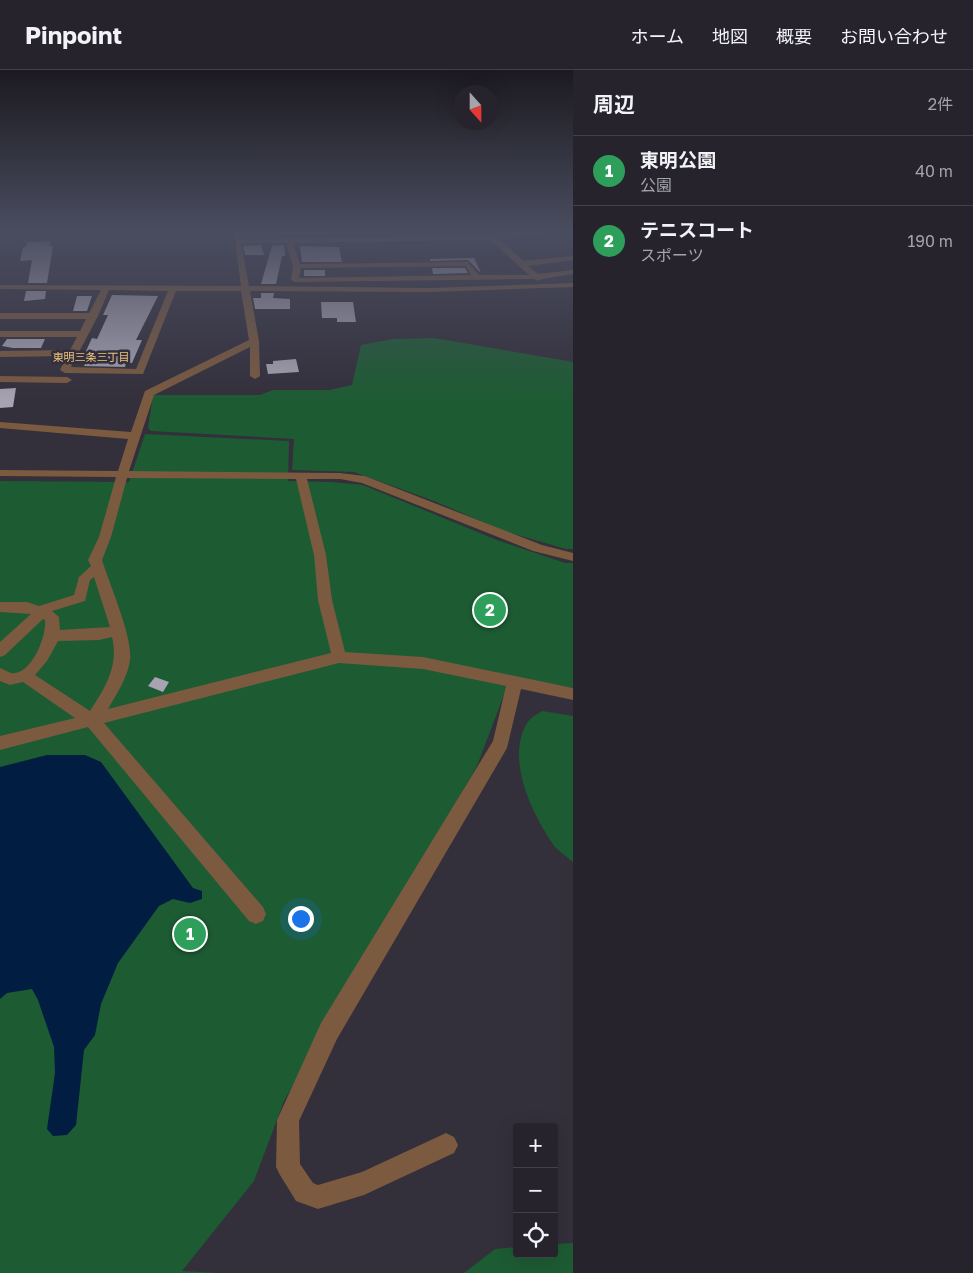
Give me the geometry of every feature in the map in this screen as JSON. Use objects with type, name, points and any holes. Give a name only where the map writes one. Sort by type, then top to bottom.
[{"type":"street","points":[[106,288],[75,354],[65,370],[140,372],[173,289]]},
{"type":"street","points":[[115,288],[439,290],[505,288]]},
{"type":"street","points":[[245,289],[254,341],[255,376]]},
{"type":"street","points":[[0,316],[94,316]]},
{"type":"street","points":[[0,334],[84,334]]},
{"type":"street","points":[[92,721],[104,703],[123,659],[117,631],[95,560],[105,537],[148,393],[254,341]]},
{"type":"street","points":[[0,354],[75,354]]},
{"type":"street","points":[[0,379],[67,380]]},
{"type":"street","points":[[0,424],[135,436]]},
{"type":"street","points":[[0,473],[340,476],[365,480],[538,548],[573,557]]},
{"type":"street","points":[[301,477],[320,555],[325,600],[339,657]]},
{"type":"street","points":[[0,651],[46,608],[80,598],[82,581],[87,573],[98,568]]},
{"type":"street","points":[[0,607],[27,607],[42,612],[52,617],[54,626],[48,649],[25,676],[10,679],[0,674]]},
{"type":"street","points":[[52,636],[99,635],[117,631]]},
{"type":"street","points":[[0,744],[339,657],[422,662],[573,694]]},
{"type":"street","points":[[25,676],[92,721],[256,914]]},
{"type":"street","points":[[446,1145],[364,1183],[318,1197],[305,1192],[288,1167],[288,1120],[328,1031],[501,743],[515,682]]},
{"type":"green space","points":[[434,338],[573,362],[573,549],[566,549],[504,531],[434,501],[354,472],[292,470],[294,439],[151,431],[148,428],[153,395],[260,395],[273,390],[329,390],[352,385],[361,345],[393,339]]},
{"type":"green space","points":[[145,434],[289,441],[288,481],[363,485],[497,540],[565,563],[573,563],[573,688],[511,676],[477,766],[284,1101],[254,1181],[182,1271],[218,1273],[0,1273],[0,481],[129,482]]},
{"type":"green space","points":[[542,711],[573,716],[573,862],[555,847],[538,820],[524,787],[520,770],[521,738],[528,721]]},
{"type":"green space","points":[[573,1243],[573,1273],[464,1273],[495,1249],[513,1247],[513,1258],[558,1258],[558,1244]]},
{"type":"water","points":[[47,755],[85,755],[101,762],[193,888],[202,891],[202,899],[190,903],[173,899],[159,906],[118,963],[101,1004],[95,1035],[84,1050],[76,1125],[67,1135],[53,1136],[47,1129],[55,1073],[54,1047],[38,1000],[32,989],[7,993],[0,999],[0,767]]},
{"type":"building","points":[[26,291],[46,291],[45,299],[24,301]]},
{"type":"building","points":[[261,293],[274,293],[273,298],[290,299],[290,309],[255,309],[253,298],[261,298]]},
{"type":"building","points":[[112,295],[158,296],[136,340],[142,340],[132,363],[126,363],[125,367],[84,366],[86,362],[81,362],[92,338],[97,339],[108,315],[103,315]]},
{"type":"building","points":[[77,296],[92,296],[87,311],[73,311]]},
{"type":"building","points":[[321,302],[353,302],[356,322],[337,322],[337,318],[322,318]]},
{"type":"building","points":[[7,339],[45,339],[41,348],[13,348],[2,346]]},
{"type":"building","points":[[296,359],[299,372],[268,374],[266,364],[273,364],[273,361]]},
{"type":"building","points":[[16,388],[13,407],[0,408],[0,389]]},
{"type":"building","points":[[155,677],[169,682],[163,692],[148,686]]},
{"type":"place","name":"テニスコート","points":[[490,610]]},
{"type":"place","name":"東明公園","points":[[190,934]]},
{"type":"district","name":"東明三条三丁目","points":[[91,357]]}]
